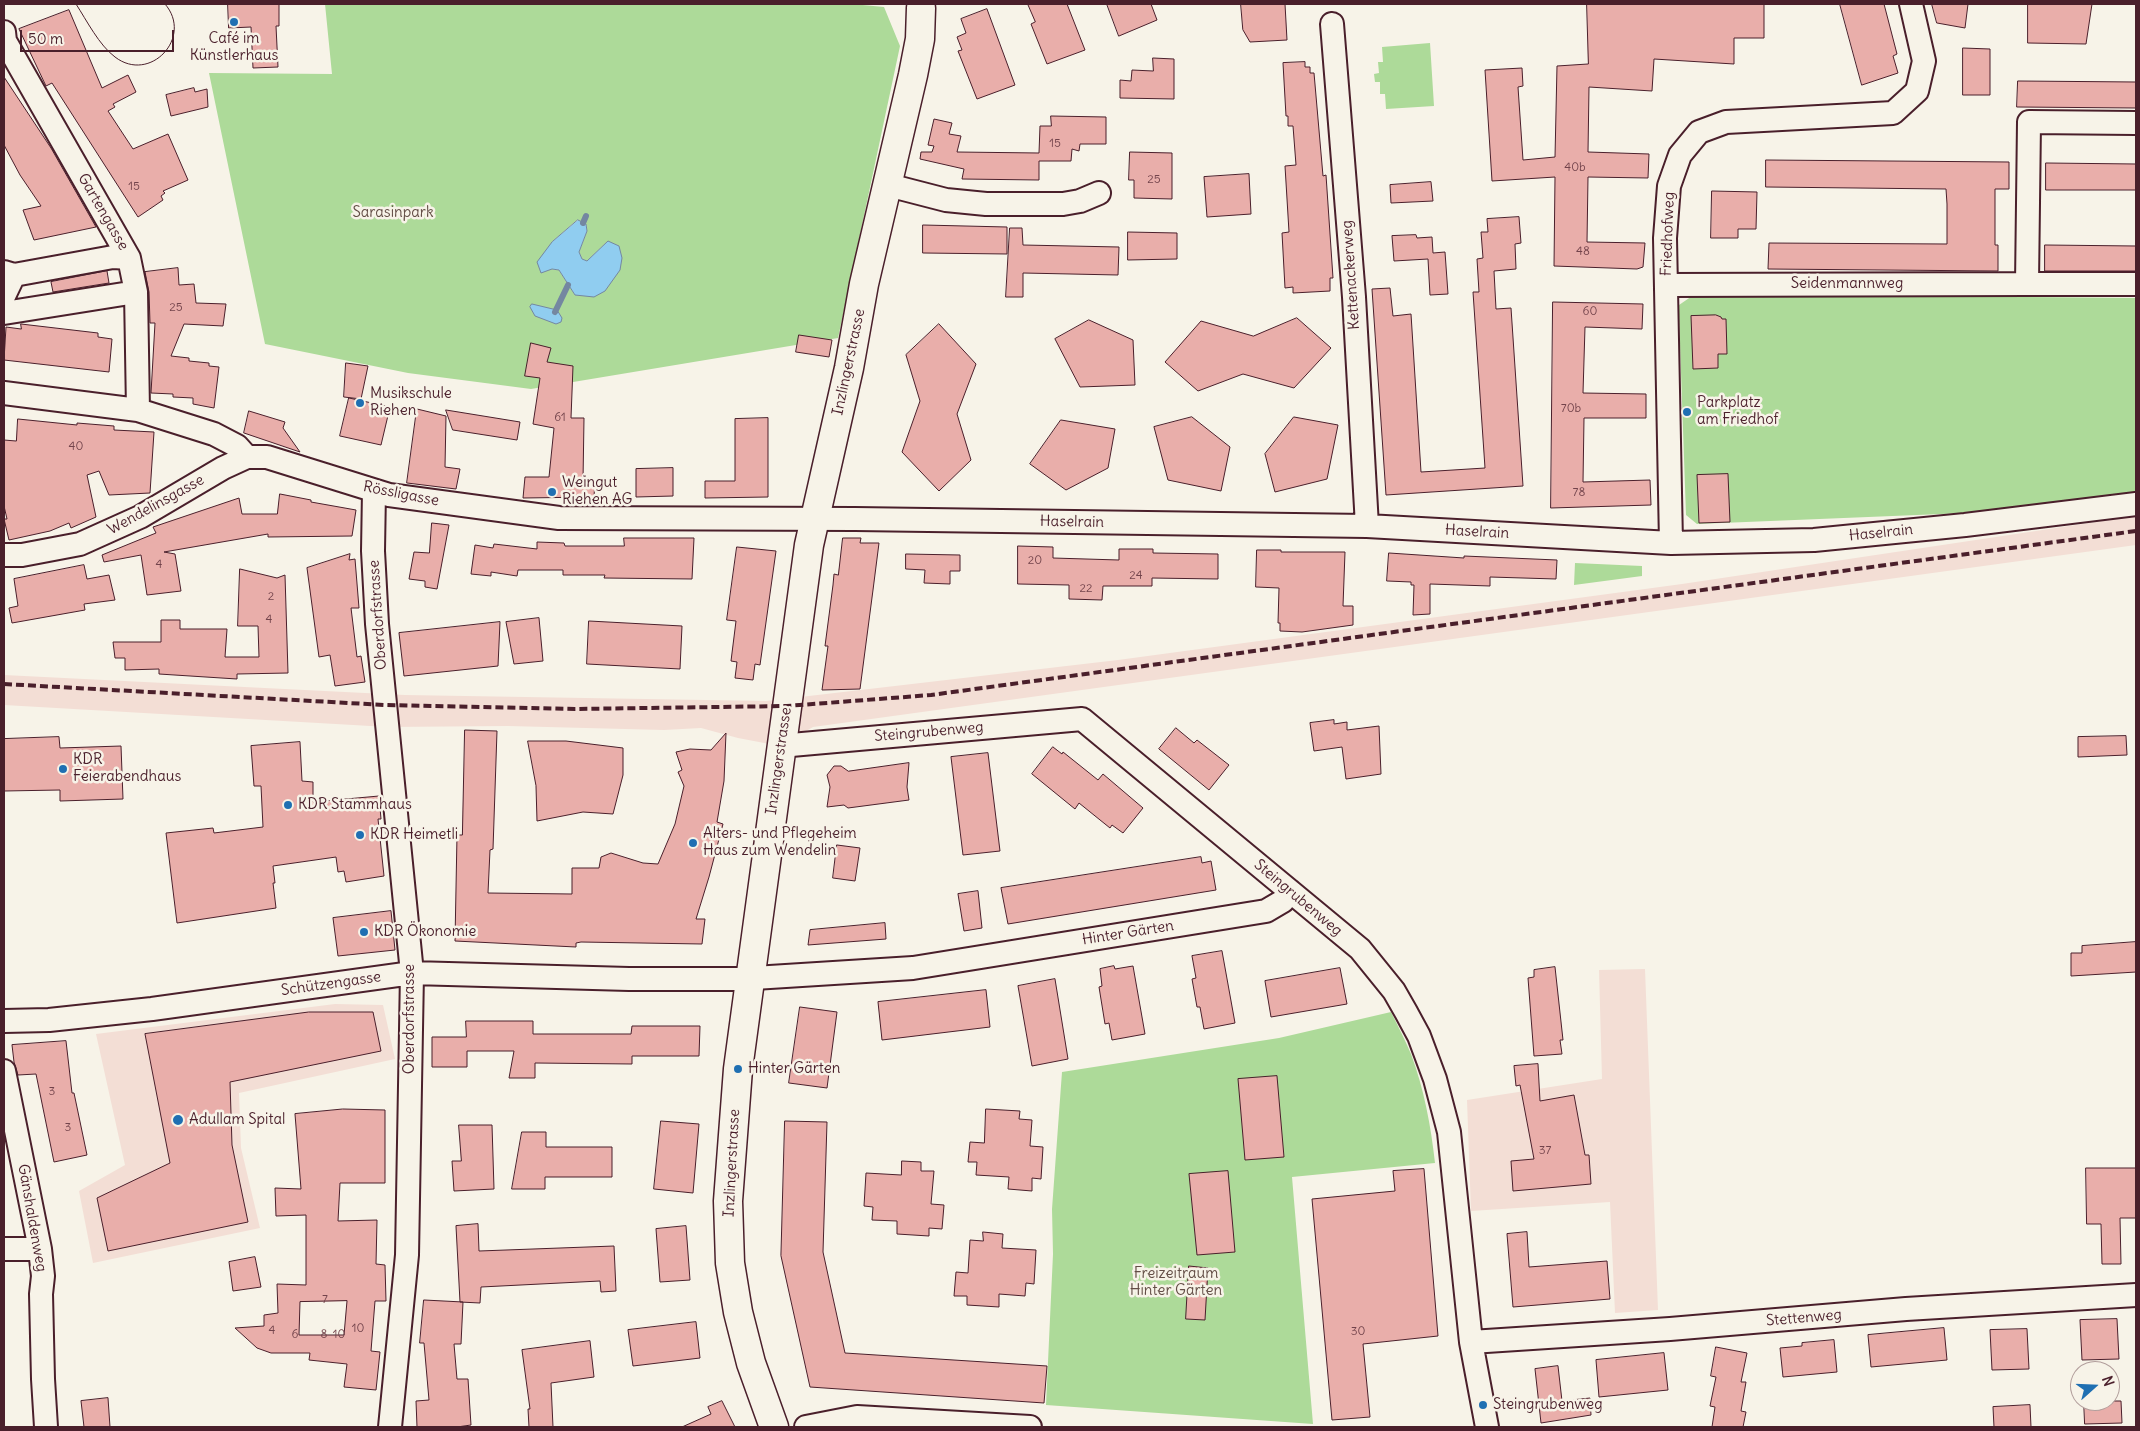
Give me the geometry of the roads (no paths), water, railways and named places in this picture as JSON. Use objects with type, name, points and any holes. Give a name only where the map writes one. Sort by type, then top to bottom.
[{"type":"street","name":"Friedhofweg","points":[[1671,543],[1665,238],[1669,186],[1680,155],[1699,132],[1726,122],[1893,113],[1917,92],[1924,61],[1911,4]]},
{"type":"street","name":"Inzlingerstrasse","points":[[774,1427],[751,1363],[738,1312],[730,1263],[728,1201],[730,1152],[749,979],[809,545],[849,368],[864,284],[888,186],[920,39],[924,5]]},
{"type":"street","name":"Kettenackerweg","points":[[1332,24],[1354,297],[1368,526]]},
{"type":"street","name":"Gartengasse","points":[[4,32],[5,41],[129,258],[136,292],[138,410]]},
{"type":"street","points":[[2027,284],[2029,122],[2136,123]]},
{"type":"street","points":[[888,186],[946,200],[986,204],[1063,204],[1080,201],[1099,193]]},
{"type":"street","points":[[4,296],[9,274],[113,257],[129,258]]},
{"type":"street","name":"Seidenmannweg","points":[[1667,285],[2136,284]]},
{"type":"street","points":[[4,313],[136,292]]},
{"type":"street","points":[[4,393],[138,410],[214,434],[237,446],[247,457]]},
{"type":"street","name":"Rössligasse","points":[[247,457],[267,457],[374,491],[559,518],[815,518]]},
{"type":"street","name":"Wendelinsgasse","points":[[4,555],[22,555],[80,544],[140,517],[223,468],[247,457]]},
{"type":"street","name":"Oberdorfstrasse","points":[[374,491],[373,551],[377,624],[412,974],[407,1255],[390,1427]]},
{"type":"street","name":"Haselrain","points":[[815,518],[1368,526],[1671,543],[1814,540],[1965,525],[2136,504]]},
{"type":"street","name":"Steingrubenweg","points":[[780,746],[1082,719],[1360,949],[1394,991],[1419,1036],[1435,1079],[1449,1132],[1471,1342],[1487,1427]]},
{"type":"street","name":"Hinter Gärten","points":[[749,979],[923,966],[1266,911],[1283,901],[1290,891]]},
{"type":"street","name":"Schützengasse","points":[[4,1021],[48,1020],[152,1009],[412,974],[629,979],[749,979]]},
{"type":"street","name":"Gänshaldenweg","points":[[4,1071],[40,1248],[43,1276],[41,1294],[42,1360],[46,1427]]},
{"type":"street","points":[[4,1249],[40,1248]]},
{"type":"street","name":"Stettenweg","points":[[1471,1342],[1670,1329],[1906,1309],[2136,1295]]},
{"type":"street","points":[[806,1427],[857,1417],[1030,1427]]},
{"type":"water","points":[[578,220],[586,224],[587,231],[579,252],[582,259],[587,261],[608,241],[619,246],[622,258],[620,270],[605,291],[594,297],[575,295],[559,270],[552,269],[541,273],[537,262],[552,242]]},
{"type":"water","points":[[532,304],[557,310],[562,318],[561,322],[556,324],[535,316],[530,307]]},
{"type":"waterway","points":[[583,223],[586,216]]},
{"type":"waterway","points":[[555,312],[568,285]]},
{"type":"tram line","points":[[76,4],[109,52],[128,64],[142,65],[154,61],[164,53],[171,42],[174,30],[173,17],[165,4]]},
{"type":"railway","points":[[4,684],[385,705],[575,709],[787,706],[931,695],[2136,531]]},
{"type":"place","name":"Café im Künstlerhaus","points":[[234,22]]},
{"type":"place","name":"Musikschule Riehen","points":[[360,403]]},
{"type":"place","name":"Parkplatz am Friedhof","points":[[1687,412]]},
{"type":"place","name":"Weingut Riehen AG","points":[[552,492]]},
{"type":"place","name":"KDR Feierabendhaus","points":[[63,769]]},
{"type":"place","name":"KDR Stammhaus","points":[[288,805]]},
{"type":"place","name":"KDR Heimetli","points":[[360,835]]},
{"type":"place","name":"Alters- und Pflegeheim Haus zum Wendelin","points":[[693,843]]},
{"type":"place","name":"KDR Ökonomie","points":[[364,932]]},
{"type":"place","name":"Hinter Gärten","points":[[738,1069]]},
{"type":"place","name":"Adullam Spital","points":[[178,1120]]},
{"type":"place","name":"Steingrubenweg","points":[[1483,1405]]},
{"type":"park label","name":"Sarasinpark","points":[[393,213]]},
{"type":"park label","name":"Freizeitraum Hinter Gärten","points":[[1176,1282]]}]
